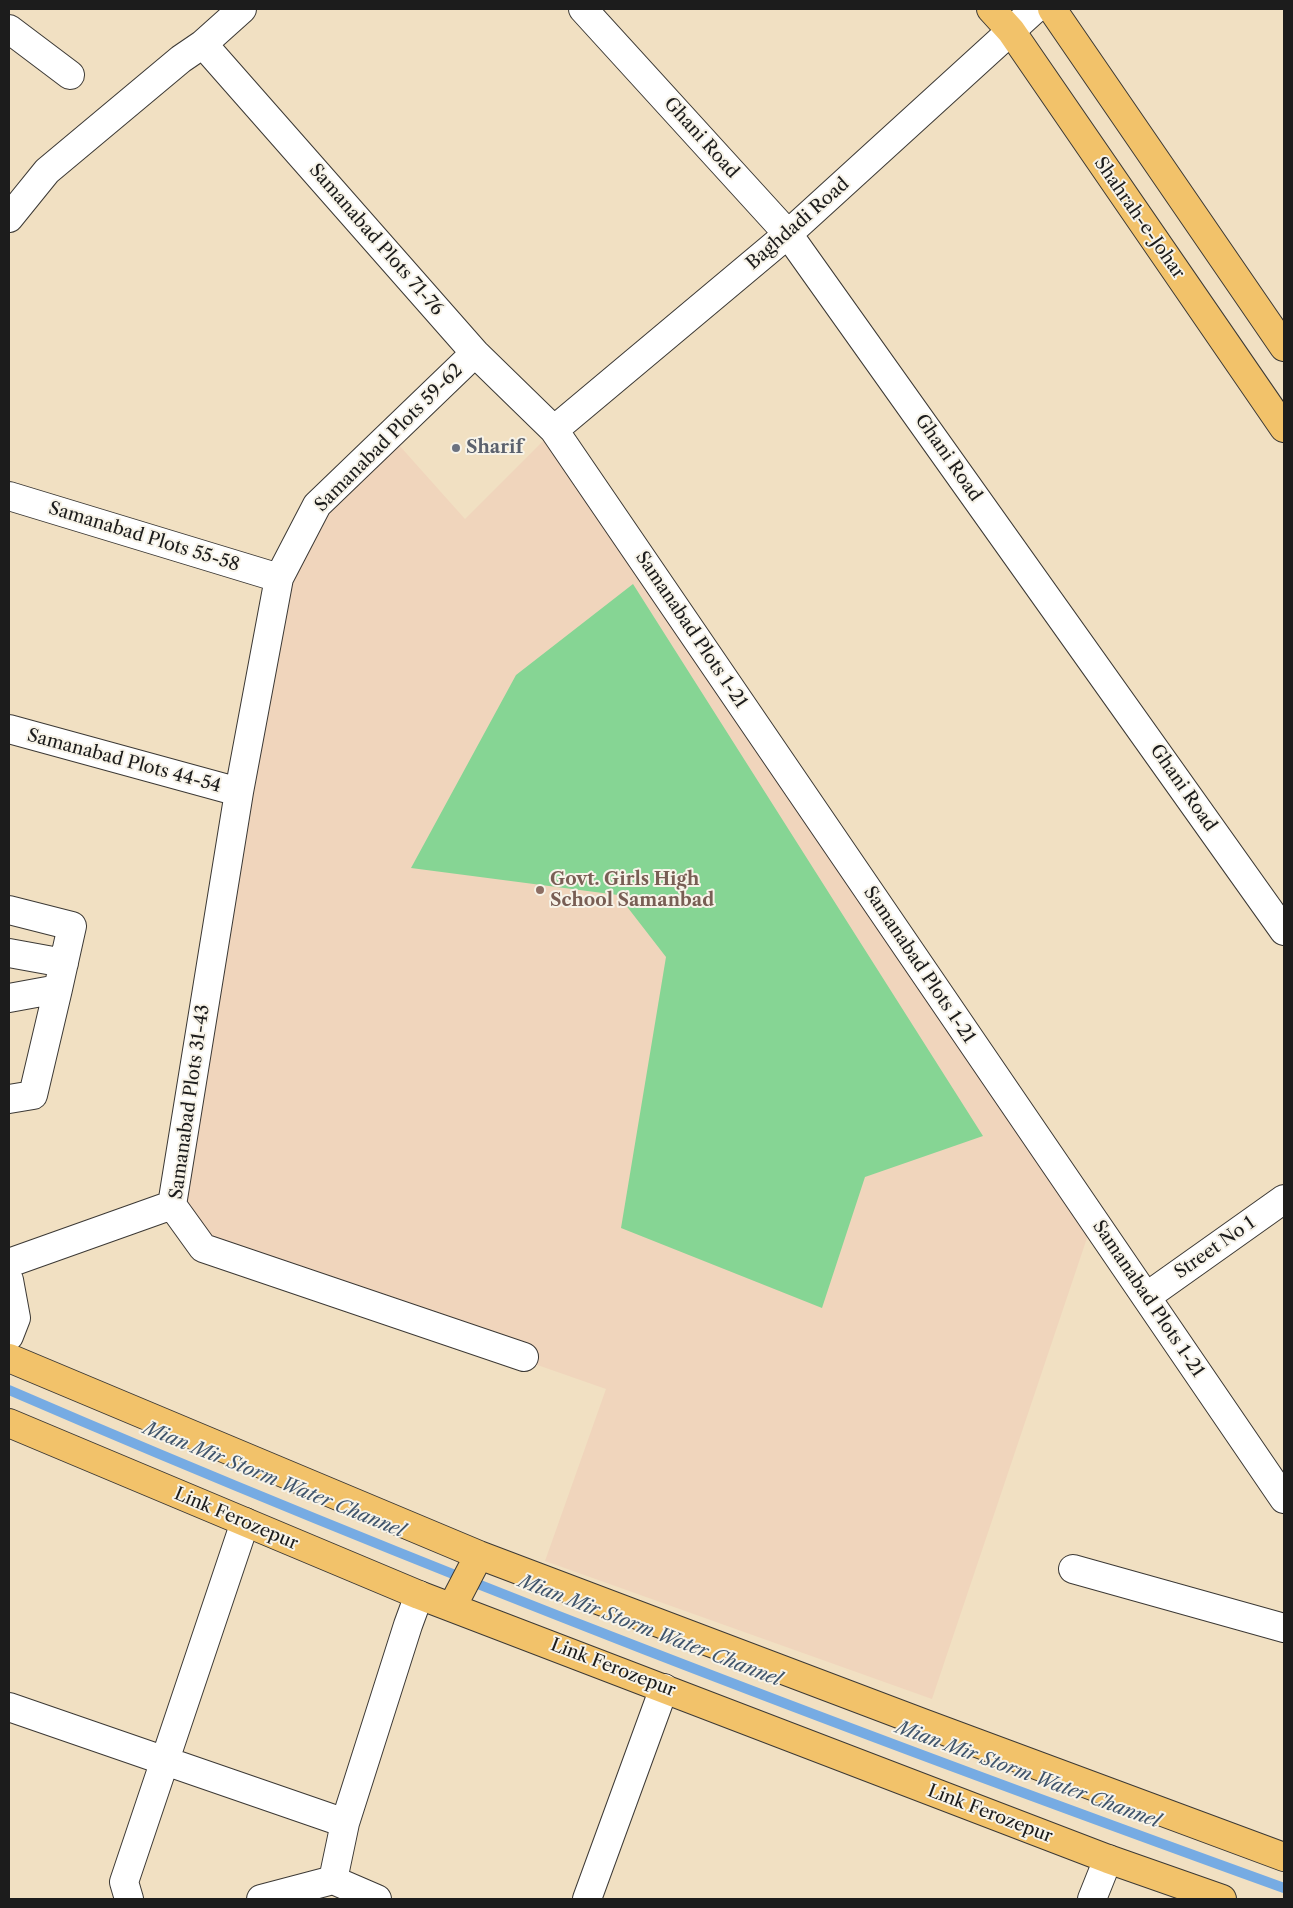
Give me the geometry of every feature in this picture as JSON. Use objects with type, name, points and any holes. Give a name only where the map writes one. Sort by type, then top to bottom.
[{"type":"main road","name":"Shahrah-e-Johar","points":[[991,9],[1011,31],[1284,428]]},
{"type":"main road","points":[[1052,9],[1284,347]]},
{"type":"main road","points":[[9,1358],[479,1555],[923,1724],[1284,1857]]},
{"type":"main road","name":"Link Ferozepur","points":[[9,1423],[419,1595],[1108,1859],[1222,1899]]},
{"type":"main road","points":[[452,1607],[479,1555]]},
{"type":"street","points":[[9,218],[47,171],[181,59],[203,44],[242,9]]},
{"type":"street","name":"Ghani Road","points":[[583,9],[788,234],[1284,930]]},
{"type":"street","name":"Baghdadi Road","points":[[554,430],[788,234],[1035,9]]},
{"type":"street","points":[[9,29],[70,75]]},
{"type":"street","name":"Samanabad Plots 71-76","points":[[203,44],[475,353],[554,430]]},
{"type":"street","name":"Samanabad Plots 59-62","points":[[239,792],[279,578],[318,505],[475,353]]},
{"type":"street","name":"Samanabad Plots 1-21","points":[[554,430],[1284,1499]]},
{"type":"street","name":"Samanabad Plots 55-58","points":[[9,496],[279,578]]},
{"type":"street","name":"Samanabad Plots 44-54","points":[[9,730],[239,792]]},
{"type":"street","name":"Samanabad Plots 31-43","points":[[239,792],[172,1205],[203,1248],[524,1357]]},
{"type":"street","points":[[9,910],[72,926],[33,1095],[9,1100]]},
{"type":"street","points":[[9,953],[64,963]]},
{"type":"street","points":[[9,998],[58,989]]},
{"type":"street","name":"Street No 1","points":[[1146,1297],[1284,1199]]},
{"type":"street","points":[[9,1263],[172,1205]]},
{"type":"street","points":[[9,1280],[16,1318],[9,1336]]},
{"type":"street","points":[[128,1899],[124,1882],[245,1522]]},
{"type":"street","points":[[1073,1569],[1284,1628]]},
{"type":"street","points":[[333,1880],[345,1823],[419,1595]]},
{"type":"street","points":[[586,1899],[664,1688]]},
{"type":"street","points":[[9,1707],[345,1823]]},
{"type":"street","points":[[1092,1899],[1108,1859]]},
{"type":"street","points":[[261,1899],[333,1880],[377,1899]]},
{"type":"shaded area","name":"Govt. Girls High School Samanbad","points":[[554,430],[1089,1232],[932,1699],[545,1561],[606,1389],[203,1248],[162,1201],[279,578],[317,505],[390,435],[465,519]]},
{"type":"green space","points":[[633,584],[983,1136],[865,1177],[822,1308],[621,1228],[666,957],[618,895],[411,868],[516,675]]},
{"type":"waterway","name":"Mian Mir Storm Water Channel","points":[[9,1390],[325,1522],[643,1649],[1123,1830],[1284,1888]]},
{"type":"place","name":"Sharif","points":[[456,448]]},
{"type":"place","name":"Govt. Girls High School Samanbad","points":[[540,890]]}]
